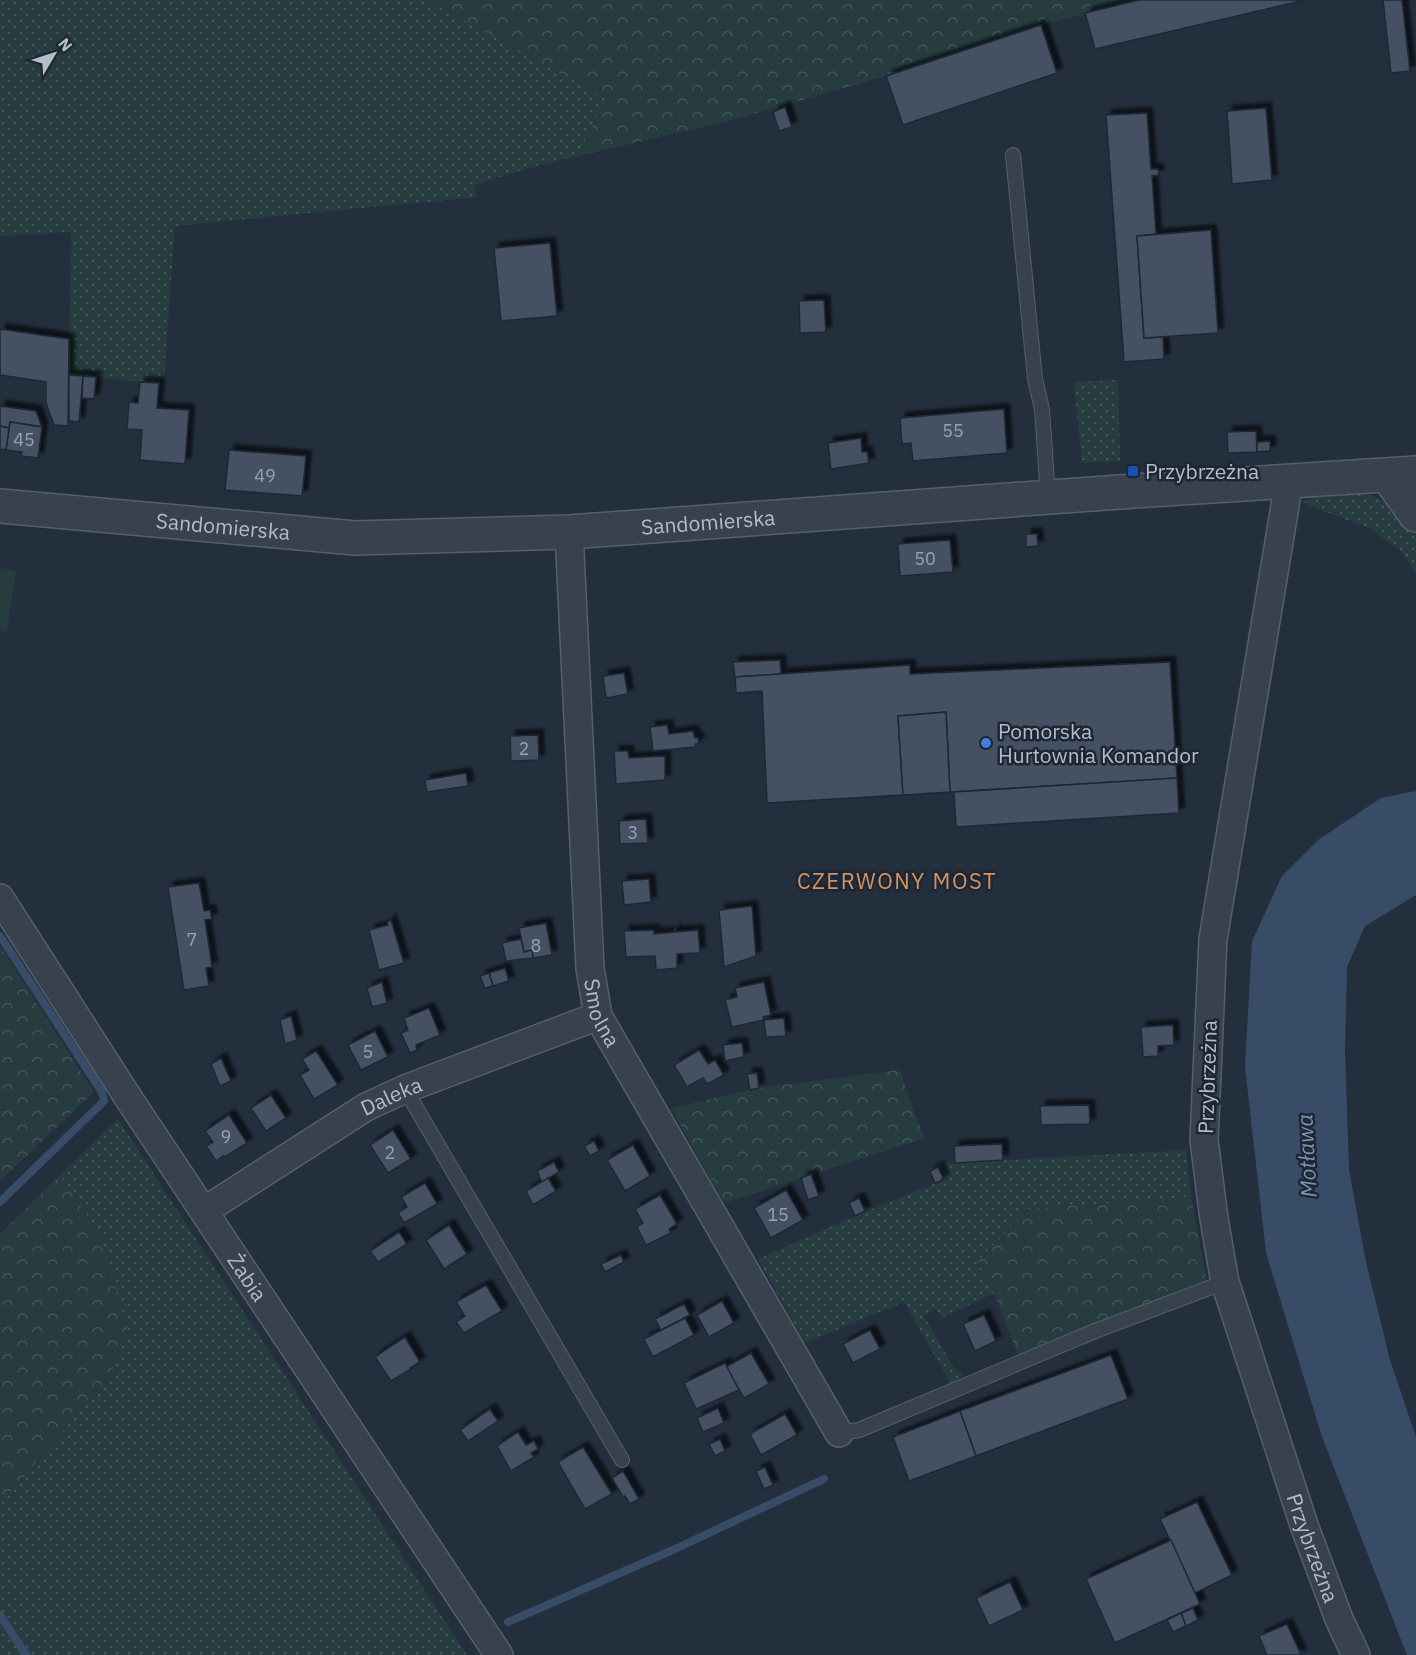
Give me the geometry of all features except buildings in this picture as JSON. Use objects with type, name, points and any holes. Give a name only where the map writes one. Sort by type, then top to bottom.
[{"type":"street","name":"Sandomierska","points":[[0,506],[355,538],[569,532],[1402,474]]},
{"type":"street","points":[[1402,474],[1416,515]]},
{"type":"street","name":"Przybrzeżna","points":[[1288,482],[1213,939],[1204,1140],[1214,1219],[1226,1282],[1304,1525],[1339,1619],[1356,1655]]},
{"type":"street","name":"Smolna","points":[[569,532],[590,968],[597,1016],[839,1433]]},
{"type":"street","name":"Żabia","points":[[0,898],[131,1102],[499,1655]]},
{"type":"street","name":"Daleka","points":[[204,1211],[366,1107],[405,1089],[597,1016]]},
{"type":"lane","points":[[1013,155],[1035,379],[1042,409],[1048,498]]},
{"type":"lane","points":[[405,1089],[622,1460]]},
{"type":"lane","points":[[839,1433],[859,1430],[1095,1331],[1226,1282]]},
{"type":"green space","points":[[0,0],[427,0],[607,98],[578,156],[474,185],[477,197],[175,226],[164,379],[159,383],[69,375],[71,232],[0,236]]},
{"type":"green space","points":[[427,0],[1140,0],[1041,25],[886,76],[725,122],[578,156],[606,98]]},
{"type":"green space","points":[[1118,380],[1120,461],[1082,463],[1074,382]]},
{"type":"green space","points":[[1361,492],[1380,499],[1397,511],[1416,535],[1416,574],[1400,550],[1369,528],[1302,503],[1314,496]]},
{"type":"green space","points":[[0,568],[16,571],[7,632],[0,631]]},
{"type":"green space","points":[[0,946],[94,1092],[0,1181]]},
{"type":"green space","points":[[900,1070],[925,1138],[724,1203],[671,1108],[759,1088]]},
{"type":"green space","points":[[118,1119],[467,1655],[0,1655],[0,1505],[110,1376],[99,1234],[60,1175]]},
{"type":"green space","points":[[1186,1150],[1191,1197],[1028,1209],[978,1261],[994,1293],[942,1318],[936,1309],[924,1316],[954,1368],[963,1375],[951,1384],[904,1302],[805,1343],[758,1259],[941,1181],[942,1177],[937,1164]]},
{"type":"green space","points":[[60,1175],[99,1234],[128,1329],[110,1376],[0,1505],[0,1234]]},
{"type":"green space","points":[[1191,1197],[1207,1281],[1018,1355],[994,1293],[978,1261],[1029,1209]]},
{"type":"water","name":"Motława","points":[[1416,791],[1416,895],[1365,926],[1347,967],[1345,1050],[1349,1170],[1366,1262],[1390,1360],[1416,1437],[1416,1655],[1407,1655],[1322,1437],[1266,1253],[1245,1066],[1252,941],[1282,876],[1318,840],[1381,798]]},
{"type":"waterway","points":[[0,936],[102,1092],[104,1101],[0,1202]]},
{"type":"waterway","points":[[508,1622],[675,1549],[824,1479]]},
{"type":"waterway","points":[[0,1615],[26,1655]]},
{"type":"place","name":"Przybrzeżna","points":[[1133,471]]},
{"type":"place","name":"Pomorska Hurtownia Komandor","points":[[986,743]]},
{"type":"district","name":"CZERWONY MOST","points":[[897,880]]}]
